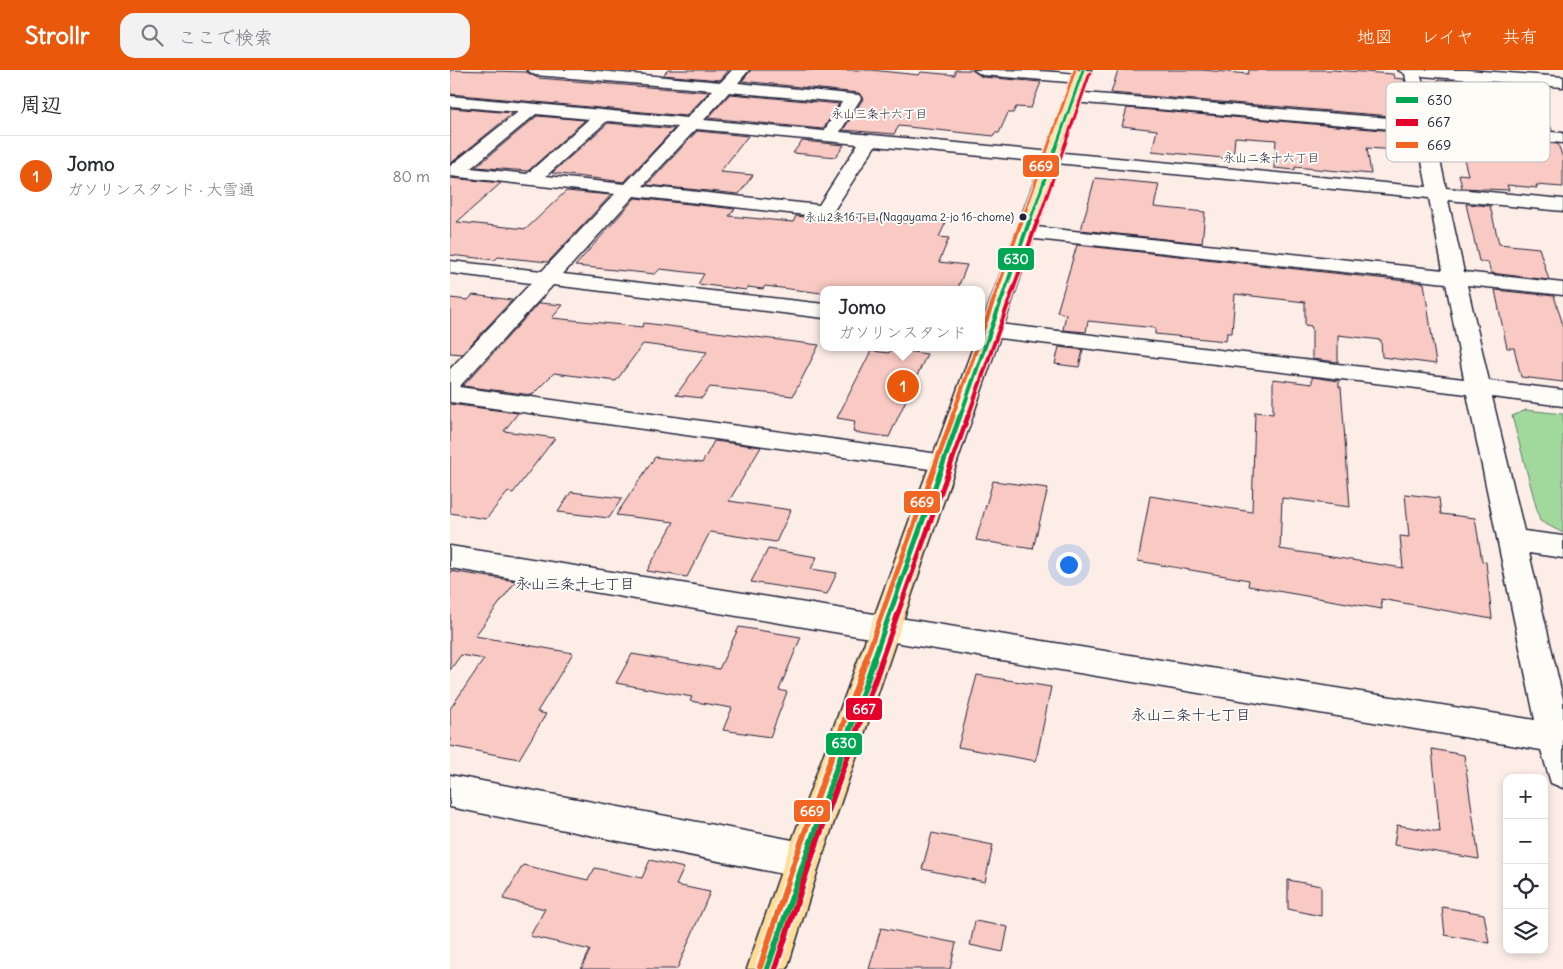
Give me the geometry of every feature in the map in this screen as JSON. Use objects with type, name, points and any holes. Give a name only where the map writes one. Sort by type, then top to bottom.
[{"type":"highway","points":[[986,330],[1026,232],[1078,82]]},
{"type":"highway","points":[[767,969],[803,860],[944,462],[979,351]]},
{"type":"street","points":[[534,70],[854,98],[829,136]]},
{"type":"street","points":[[450,383],[740,70]]},
{"type":"street","points":[[982,70],[1386,121]]},
{"type":"street","points":[[1406,70],[1563,82]]},
{"type":"street","points":[[454,105],[603,115],[1563,205]]},
{"type":"street","points":[[453,172],[532,109]]},
{"type":"street","points":[[531,180],[603,115]]},
{"type":"street","points":[[1550,137],[1563,138]]},
{"type":"street","points":[[453,172],[824,211],[869,141]]},
{"type":"street","points":[[1431,162],[1478,388],[1559,739],[1563,772]]},
{"type":"street","points":[[1026,232],[1563,289]]},
{"type":"street","points":[[450,267],[820,311]]},
{"type":"street","points":[[986,330],[1563,398]]},
{"type":"street","points":[[450,394],[944,462]]},
{"type":"street","points":[[1513,540],[1563,547]]},
{"type":"street","points":[[450,557],[1559,739]]},
{"type":"street","points":[[450,792],[803,860]]},
{"type":"green space","points":[[1526,410],[1563,414],[1563,533],[1540,521],[1512,416]]},
{"type":"building","points":[[450,70],[526,72],[538,78],[709,92],[686,116],[450,94]]},
{"type":"building","points":[[668,70],[729,70],[720,80],[663,75]]},
{"type":"building","points":[[751,70],[871,70],[919,75],[921,72],[955,75],[955,70],[972,70],[982,77],[1041,82],[1031,108],[1016,107],[1013,113],[1008,113],[999,133],[995,133],[994,136],[899,126],[894,134],[843,130],[863,99],[859,93],[742,81]]},
{"type":"building","points":[[1118,70],[1202,70],[1248,74],[1249,70],[1333,70],[1393,74],[1394,78],[1404,79],[1405,82],[1386,82],[1386,116],[1111,93]]},
{"type":"building","points":[[1438,80],[1470,82],[1438,82]]},
{"type":"building","points":[[730,94],[839,104],[823,129],[708,118]]},
{"type":"building","points":[[450,108],[513,113],[450,164]]},
{"type":"building","points":[[1127,108],[1386,130],[1386,149],[1367,148],[1371,174],[1295,167],[1295,170],[1274,168],[1276,140],[1235,137],[1233,159],[1152,151],[1157,130],[1122,126]]},
{"type":"building","points":[[537,116],[585,120],[528,171],[476,167]]},
{"type":"building","points":[[608,123],[674,129],[624,182],[552,173]]},
{"type":"building","points":[[697,131],[748,136],[720,172],[753,175],[739,194],[647,185]]},
{"type":"building","points":[[802,141],[844,145],[836,157],[793,153]]},
{"type":"building","points":[[1550,143],[1558,144],[1563,158],[1563,187],[1536,185],[1537,188],[1507,185],[1509,190],[1462,188],[1459,174],[1468,175],[1465,162],[1550,162]]},
{"type":"building","points":[[450,178],[501,183],[457,222],[526,229],[566,191],[611,195],[548,262],[498,257],[495,260],[450,255]]},
{"type":"building","points":[[1095,178],[1159,184],[1154,207],[1205,212],[1202,243],[1081,230]]},
{"type":"building","points":[[635,198],[735,209],[729,216],[793,222],[796,216],[824,219],[833,215],[910,223],[912,219],[946,222],[939,237],[949,238],[939,262],[967,265],[959,286],[820,286],[820,293],[765,286],[763,289],[748,287],[746,290],[698,284],[704,274],[660,269],[655,274],[575,266]]},
{"type":"building","points":[[1466,204],[1490,206],[1499,244],[1539,248],[1549,280],[1491,273],[1488,262],[1479,261]]},
{"type":"building","points":[[1077,245],[1424,283],[1436,364],[1382,357],[1381,340],[1338,335],[1338,362],[1312,359],[1312,329],[1311,326],[1305,325],[1305,302],[1235,294],[1232,333],[1227,333],[1226,341],[1155,334],[1155,328],[1088,321],[1086,332],[1063,330],[1066,314],[1057,312]]},
{"type":"building","points":[[1495,290],[1554,296],[1563,325],[1563,382],[1521,377],[1514,348],[1507,348]]},
{"type":"building","points":[[473,295],[512,300],[462,354],[450,353],[450,298],[468,300]]},
{"type":"building","points":[[539,303],[563,305],[552,318],[642,327],[644,323],[819,345],[793,396],[710,387],[702,398],[676,395],[707,352],[643,344],[616,381],[554,373],[532,395],[463,386]]},
{"type":"building","points":[[1059,347],[1083,350],[1079,367],[1055,364]]},
{"type":"building","points":[[871,351],[889,353],[890,351],[905,351],[927,354],[889,437],[853,432],[855,421],[837,418]]},
{"type":"building","points":[[1312,377],[1339,381],[1339,387],[1341,387],[1350,507],[1282,498],[1280,549],[1403,568],[1400,536],[1409,537],[1405,494],[1439,498],[1441,514],[1475,518],[1482,561],[1486,562],[1492,619],[1381,599],[1382,609],[1248,586],[1249,580],[1138,561],[1150,496],[1252,512],[1255,412],[1273,414],[1273,379],[1312,384]]},
{"type":"building","points":[[450,404],[518,413],[504,431],[555,438],[513,493],[508,492],[486,519],[450,513]]},
{"type":"building","points":[[714,441],[761,447],[729,501],[791,510],[776,542],[710,532],[687,577],[647,571],[674,522],[616,515],[655,457],[702,463]]},
{"type":"building","points":[[993,481],[1048,488],[1033,549],[976,540]]},
{"type":"building","points":[[571,492],[622,498],[609,518],[558,512]]},
{"type":"building","points":[[768,549],[817,557],[811,569],[837,573],[827,594],[751,582]]},
{"type":"building","points":[[450,571],[516,581],[475,636],[573,653],[537,712],[546,714],[519,759],[450,746],[450,709],[484,659],[461,655],[450,670]]},
{"type":"building","points":[[739,627],[801,637],[779,690],[787,692],[770,737],[723,730],[732,708],[690,701],[692,697],[616,683],[632,654],[719,669]]},
{"type":"building","points":[[977,675],[1051,687],[1036,761],[958,747]]},
{"type":"building","points":[[1432,749],[1464,755],[1479,859],[1394,845],[1397,825],[1440,832]]},
{"type":"building","points":[[932,833],[993,845],[985,882],[922,869]]},
{"type":"building","points":[[650,860],[684,868],[676,885],[710,892],[677,969],[581,969],[590,950],[530,936],[545,909],[503,899],[523,865],[588,880],[595,868],[642,878]]},
{"type":"building","points":[[1288,880],[1321,886],[1321,916],[1288,909]]},
{"type":"building","points":[[1442,907],[1484,914],[1489,943],[1445,935]]},
{"type":"building","points":[[975,921],[1008,927],[1003,952],[970,945]]},
{"type":"building","points":[[881,928],[956,943],[950,969],[869,969]]},
{"type":"transit line","name":"669","points":[[985,325],[1075,70]]},
{"type":"transit line","name":"630","points":[[985,346],[1083,70]]},
{"type":"transit line","name":"667","points":[[775,969],[810,862],[1090,73]]},
{"type":"transit line","name":"669","points":[[760,967],[796,857],[976,351]]},
{"type":"transit line","name":"630","points":[[767,969],[803,860],[983,351]]},
{"type":"place","name":"永山2条16丁目 (Nagayama 2-jo 16-chome)","points":[[1023,217]]},
{"type":"place","name":"Jomo","points":[[903,386]]},
{"type":"district","name":"永山三条十六丁目","points":[[879,113]]},
{"type":"district","name":"永山二条十六丁目","points":[[1271,157]]},
{"type":"district","name":"永山三条十七丁目","points":[[575,583]]},
{"type":"district","name":"永山二条十七丁目","points":[[1191,714]]}]
